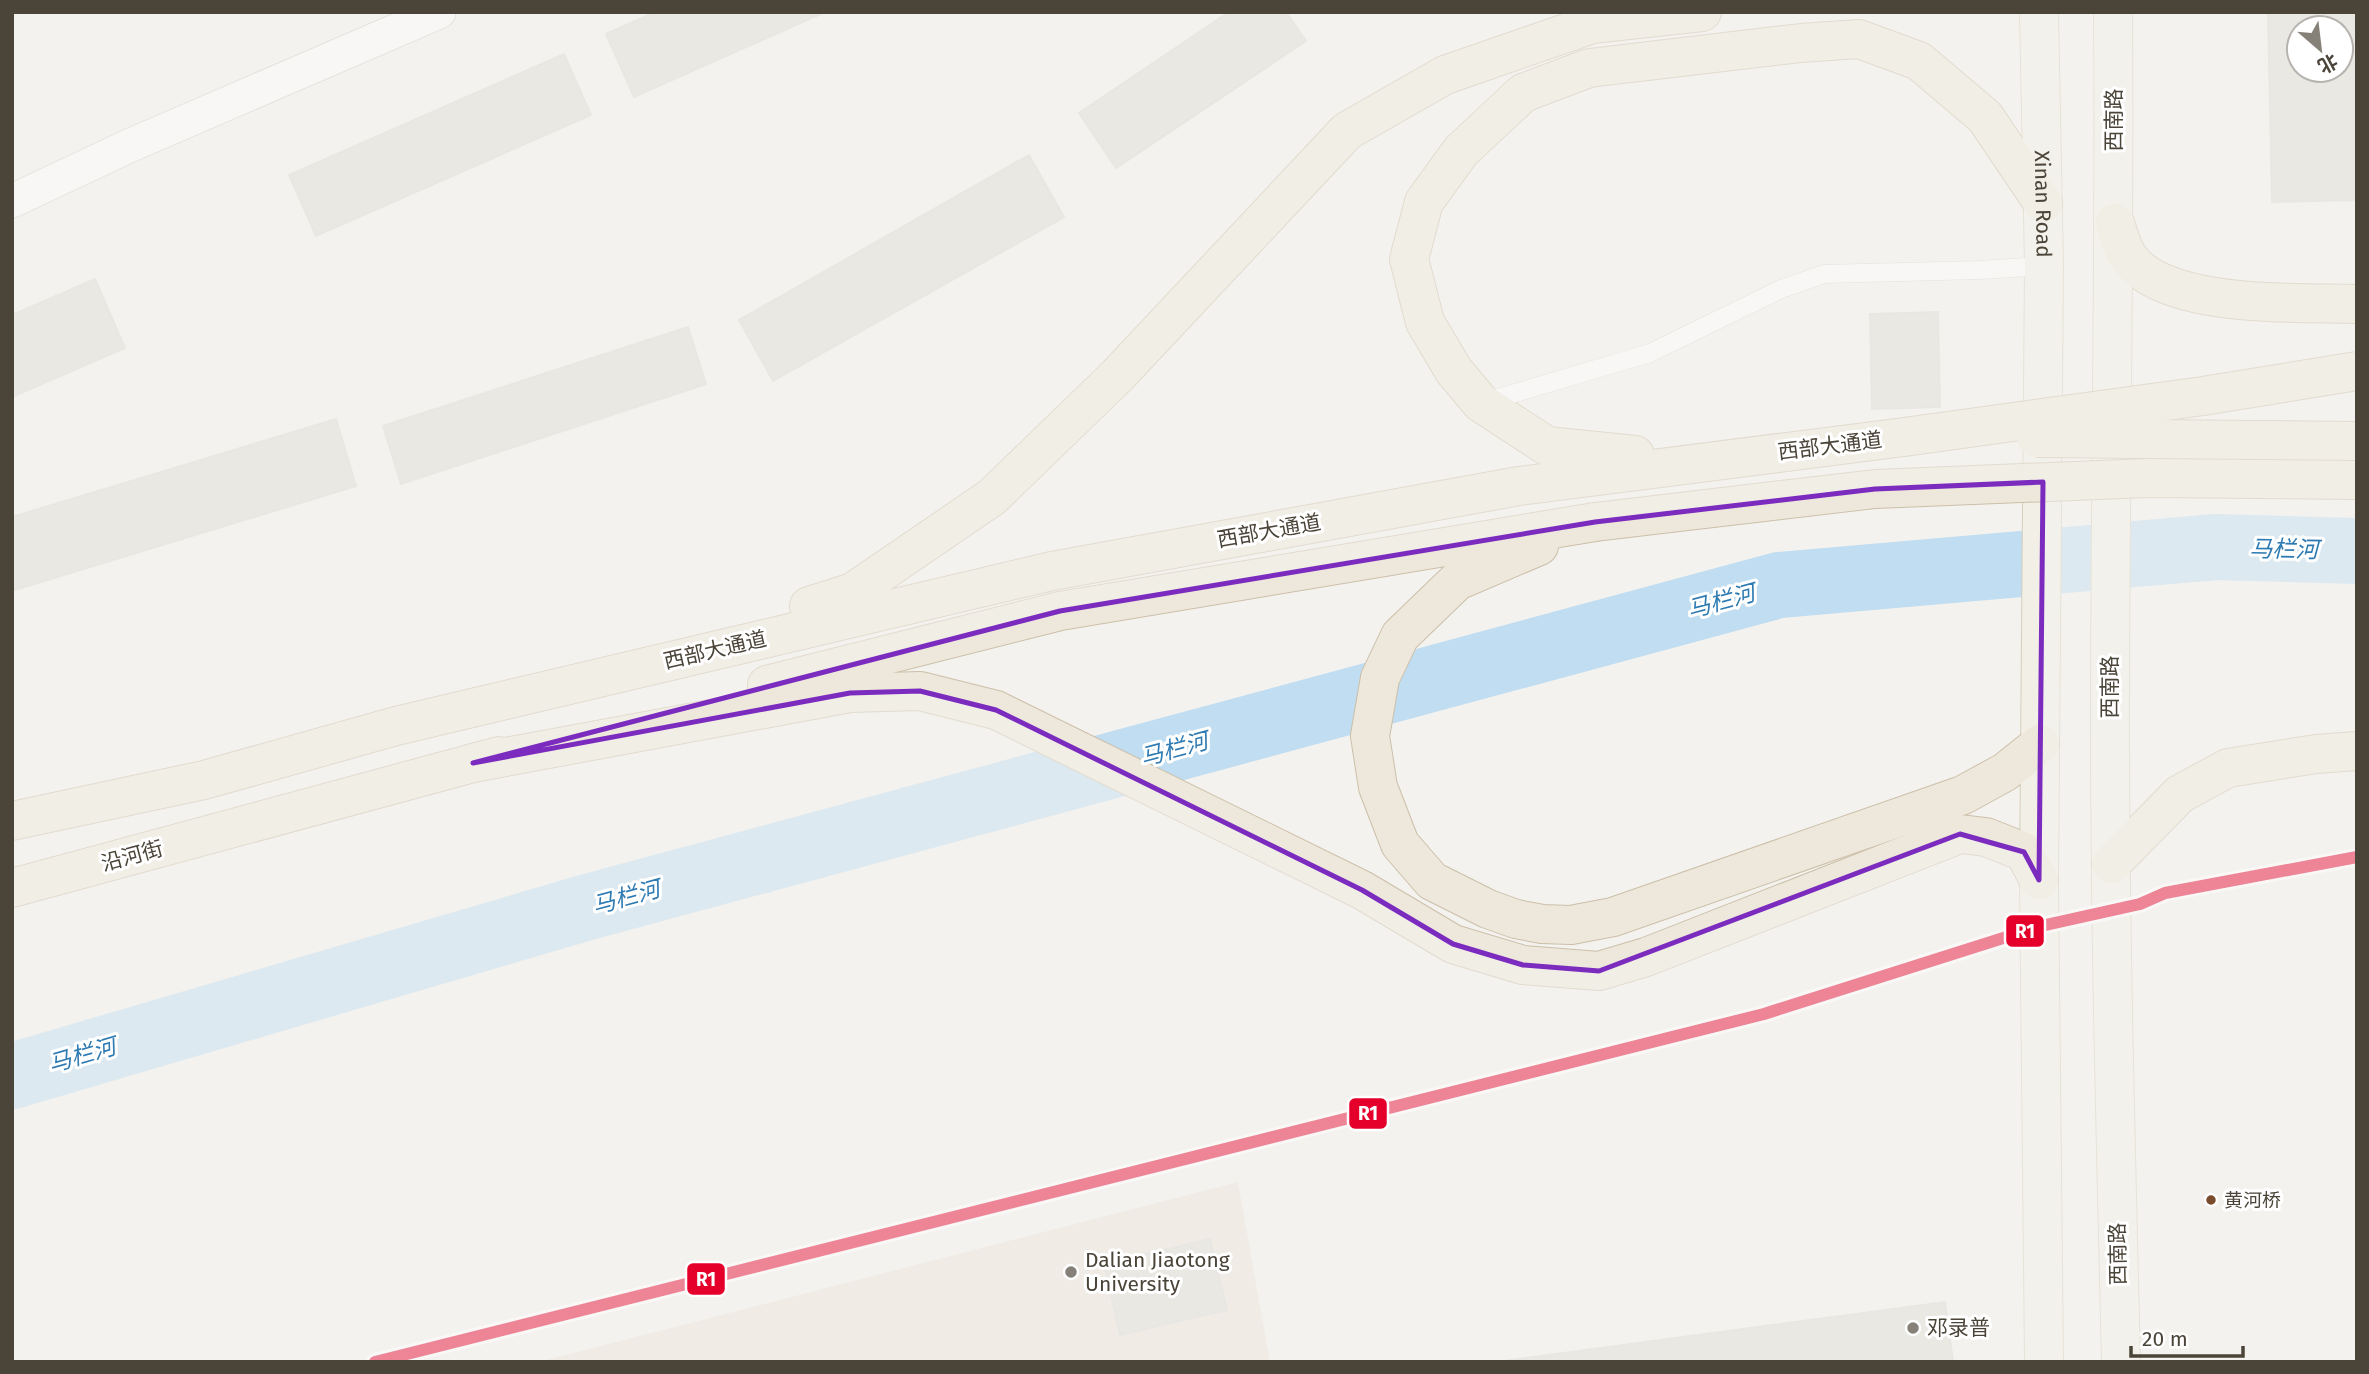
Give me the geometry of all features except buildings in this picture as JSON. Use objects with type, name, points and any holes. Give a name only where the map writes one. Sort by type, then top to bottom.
[{"type":"highway","points":[[396,726],[717,636],[853,592],[992,497],[1116,376],[1347,131],[1445,75],[1592,24],[1702,12]]},
{"type":"highway","points":[[1724,460],[1609,454],[1547,446],[1482,403],[1454,372],[1425,322],[1409,259],[1424,202],[1461,151],[1523,93],[1589,68],[1801,43],[1859,39],[1919,61],[1985,117],[2043,203]]},
{"type":"highway","points":[[2115,223],[2126,254],[2145,274],[2177,289],[2220,299],[2357,304]]},
{"type":"highway","points":[[1904,437],[2203,396],[2357,370]]},
{"type":"highway","name":"西部大通道","points":[[12,821],[204,780],[396,726],[1052,570],[1519,486],[1904,437],[2357,441]]},
{"type":"highway","name":"西部大通道","points":[[251,824],[473,763],[1060,611],[1595,522],[1875,489],[2147,478],[2357,480]]},
{"type":"highway","points":[[1595,522],[1457,581],[1400,636],[1380,678],[1370,736],[1378,787],[1400,844],[1432,881],[1488,909],[1516,919],[1572,926],[1613,917],[1964,795],[2005,772],[2040,731]]},
{"type":"highway","points":[[473,763],[850,693],[920,691],[996,710],[1362,890],[1452,944],[1523,965],[1599,971],[1646,957],[1960,834],[1986,837],[2024,852],[2039,880]]},
{"type":"highway","points":[[2110,864],[2180,794],[2228,768],[2316,754],[2357,751]]},
{"type":"highway","name":"沿河街","points":[[12,888],[251,824]]},
{"type":"main road","name":"Xinan Road","points":[[2039,12],[2044,266],[2040,731]]},
{"type":"main road","name":"西南路","points":[[2113,12],[2115,223],[2110,864],[2121,1362]]},
{"type":"main road","points":[[2040,731],[2044,1362]]},
{"type":"street","points":[[12,201],[131,145],[439,12]]},
{"type":"lane","points":[[1482,403],[1650,353],[1781,289],[1824,274],[2044,266]]},
{"type":"highlighted area","points":[[2043,482],[2039,880],[2024,852],[1960,834],[1599,971],[1523,965],[1453,944],[1362,890],[996,710],[920,691],[850,693],[473,763],[1060,611],[1595,522],[1875,489]]},
{"type":"shaded area","name":"Dalian Jiaotong University","points":[[1238,1182],[1270,1362],[538,1362]]},
{"type":"waterway","name":"马栏河","points":[[12,1076],[588,907],[1779,585],[2216,547],[2357,551]]},
{"type":"transit line","name":"R1","points":[[375,1362],[1764,1014],[2041,926],[2140,904],[2165,893],[2357,857]]},
{"type":"place","name":"黄河桥","points":[[2211,1200]]},
{"type":"place","name":"Dalian Jiaotong University","points":[[1071,1272]]},
{"type":"place","name":"邓录普","points":[[1913,1328]]}]
